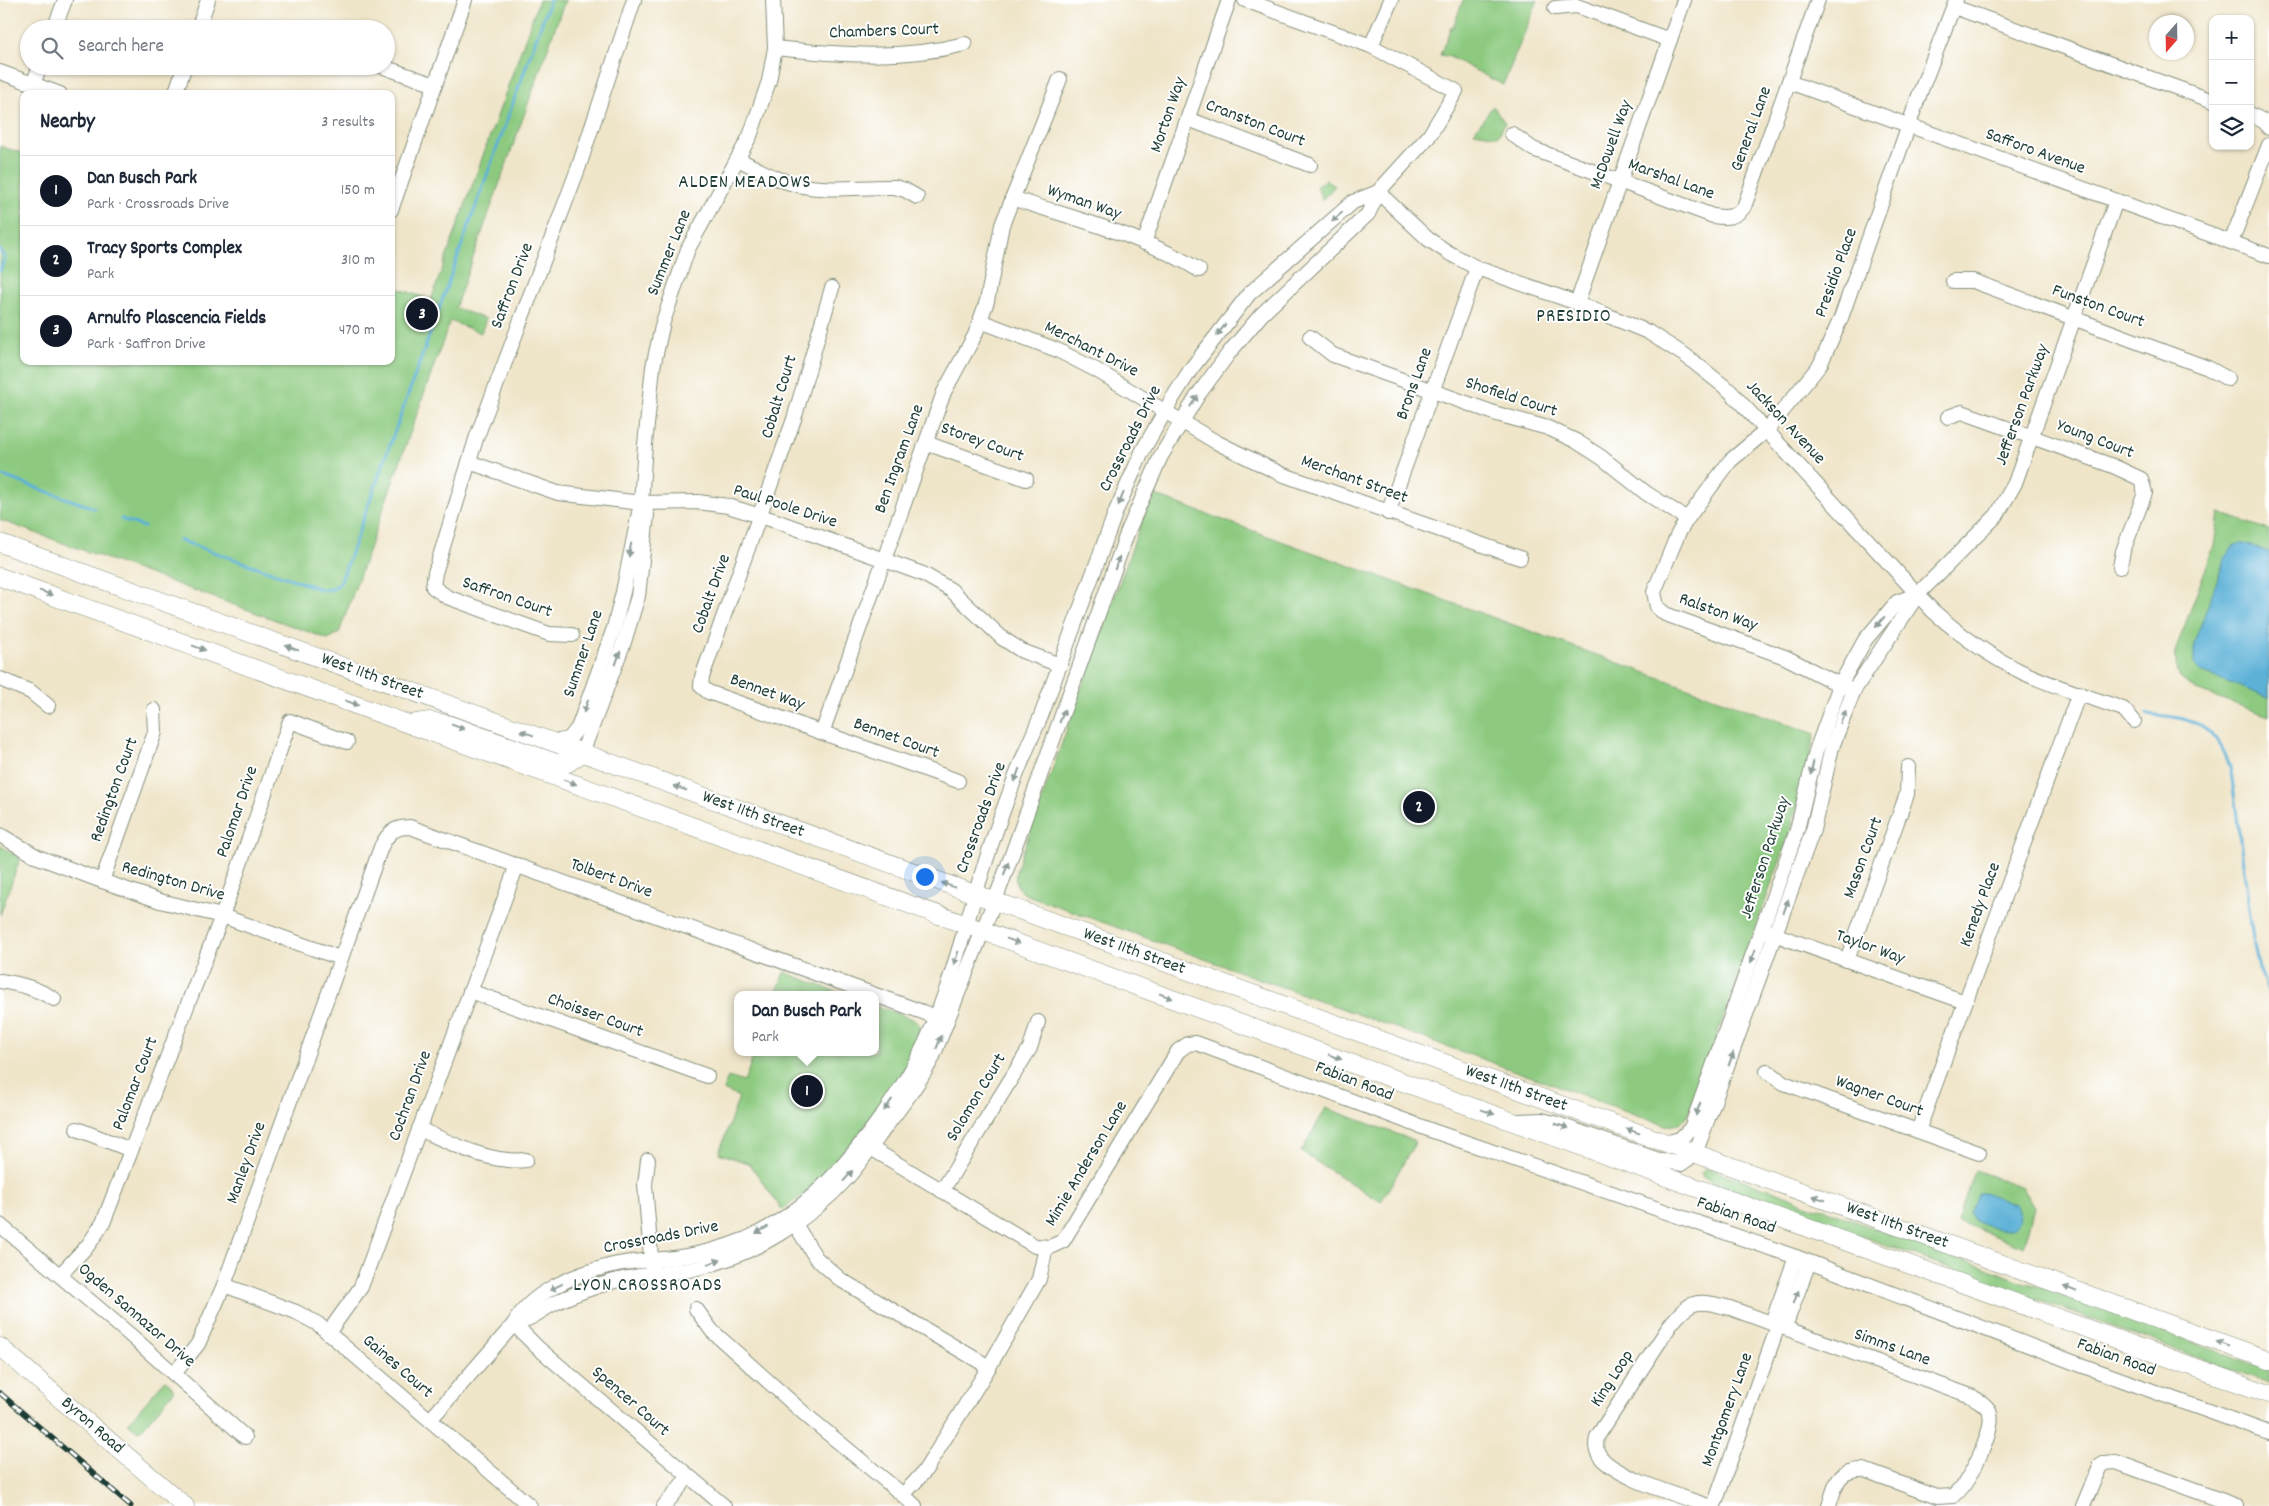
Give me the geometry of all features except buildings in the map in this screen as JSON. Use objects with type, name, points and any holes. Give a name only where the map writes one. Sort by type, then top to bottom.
[{"type":"main road","name":"West 11th Street","points":[[0,543],[2269,1360]]},
{"type":"main road","points":[[0,555],[66,579],[86,582],[104,581]]},
{"type":"main road","name":"West 11th Street","points":[[0,577],[2269,1394]]},
{"type":"main road","points":[[411,725],[430,722],[448,724],[556,763],[568,762],[582,753]]},
{"type":"main road","name":"Byron Road","points":[[0,1347],[185,1506]]},
{"type":"street","points":[[57,20],[65,0]]},
{"type":"street","points":[[201,20],[208,0]]},
{"type":"street","points":[[395,199],[465,0]]},
{"type":"street","name":"Saffron Drive","points":[[433,587],[435,573],[469,462],[578,169],[634,0]]},
{"type":"street","name":"Summer Lane","points":[[553,742],[569,738],[574,734],[581,720],[614,628],[641,503],[644,444],[653,367],[663,322],[688,249],[750,136],[769,81],[775,48],[773,0]]},
{"type":"street","name":"Morton Way","points":[[1144,243],[1228,0]]},
{"type":"street","points":[[1245,0],[1371,46],[1390,0]]},
{"type":"street","name":"McDowell Way","points":[[1577,302],[1684,0]]},
{"type":"street","name":"General Lane","points":[[1737,215],[1744,207],[1818,0]]},
{"type":"street","points":[[1955,4],[2209,99]]},
{"type":"street","name":"Presidio Place","points":[[1687,520],[1730,461],[1767,430],[1797,395],[1824,357],[1841,318],[1909,125],[1955,4]]},
{"type":"street","points":[[1555,8],[1577,6],[1670,40]]},
{"type":"street","name":"Chambers Court","points":[[775,48],[844,55],[938,50],[964,44]]},
{"type":"street","name":"Crossroads Drive","points":[[430,1420],[514,1324],[529,1320],[552,1305],[581,1291],[612,1282],[651,1267],[694,1268],[726,1259],[758,1246],[792,1219],[803,1204],[866,1145],[941,1018],[975,928],[994,901],[1134,516],[1161,456],[1181,422],[1229,353],[1261,315],[1368,214],[1378,192],[1429,136],[1456,92],[1371,46]]},
{"type":"street","points":[[395,71],[435,85]]},
{"type":"street","points":[[0,72],[50,90]]},
{"type":"street","points":[[34,84],[37,75]]},
{"type":"street","points":[[176,90],[182,75]]},
{"type":"street","name":"Ben Ingram Lane","points":[[822,733],[944,392],[975,335],[987,301],[1002,225],[1060,79]]},
{"type":"street","name":"Safforo Avenue","points":[[1789,82],[2269,256]]},
{"type":"street","points":[[2254,116],[2265,122],[2269,128]]},
{"type":"street","name":"Cranston Court","points":[[1188,119],[1310,165]]},
{"type":"street","name":"Marshal Lane","points":[[1512,134],[1533,149],[1713,216],[1725,218],[1737,215]]},
{"type":"street","points":[[2231,242],[2269,145]]},
{"type":"street","points":[[738,159],[776,179],[794,184],[812,187],[895,187],[906,190],[917,197]]},
{"type":"street","name":"Crossroads Drive","points":[[975,928],[975,895],[1028,745],[1060,665],[1126,487],[1164,411],[1191,369],[1249,294],[1353,202],[1378,192]]},
{"type":"street","name":"Jackson Avenue","points":[[1378,192],[1428,239],[1477,268],[1577,302],[1648,332],[1686,356],[1730,391],[1918,594],[1951,627],[1989,654],[2023,672],[2124,709],[2134,721]]},
{"type":"street","name":"Wyman Way","points":[[1012,198],[1144,243],[1199,270]]},
{"type":"street","name":"Jefferson Parkway","points":[[1665,1143],[1680,1138],[1691,1128],[1769,932],[1813,830],[1832,747],[1854,690],[1918,594],[1997,515],[2014,483],[2033,437],[2116,201]]},
{"type":"street","name":"Brons Lane","points":[[1388,513],[1477,268]]},
{"type":"street","name":"Funston Court","points":[[1953,281],[1973,281],[2208,368],[2228,379]]},
{"type":"street","name":"Cobalt Court","points":[[761,516],[794,419],[832,288]]},
{"type":"street","name":"Merchant Drive","points":[[980,321],[1058,350],[1096,370],[1181,422]]},
{"type":"street","name":"Shofield Court","points":[[1310,337],[1333,355],[1498,414],[1548,428],[1576,441],[1602,456],[1646,493],[1687,520]]},
{"type":"street","name":"Young Court","points":[[1948,417],[1962,412],[2113,466],[2140,479],[2145,493],[2123,551],[2120,567]]},
{"type":"street","name":"Merchant Street","points":[[1181,422],[1216,442],[1282,474],[1520,558]]},
{"type":"street","name":"Storey Court","points":[[926,443],[1026,479]]},
{"type":"street","name":"Paul Poole Drive","points":[[469,462],[558,493],[641,503],[698,502],[728,506],[761,516],[923,574],[951,590],[1002,638],[1022,651],[1060,665]]},
{"type":"street","name":"Summer Lane","points":[[582,753],[624,642],[638,596],[647,515],[641,503]]},
{"type":"street","name":"Cobalt Drive","points":[[701,686],[702,677],[761,516]]},
{"type":"street","name":"Ralston Way","points":[[1687,520],[1678,534],[1654,592],[1657,607],[1665,614],[1785,657],[1840,685],[1854,690]]},
{"type":"street","name":"Saffron Court","points":[[433,587],[447,597],[549,634],[572,635]]},
{"type":"street","name":"Jefferson Parkway","points":[[1695,1154],[1769,932],[1816,751],[1840,685],[1866,640],[1898,602],[1918,594]]},
{"type":"street","points":[[0,679],[31,692],[48,706]]},
{"type":"street","name":"Bennet Way","points":[[701,686],[708,692],[822,733]]},
{"type":"street","name":"Kenedy Place","points":[[1918,1131],[2079,693]]},
{"type":"street","name":"Redington Court","points":[[102,881],[155,732],[154,710]]},
{"type":"street","name":"Palomar Drive","points":[[222,916],[290,721],[347,742]]},
{"type":"street","name":"Bennet Court","points":[[822,733],[958,781]]},
{"type":"street","name":"Mason Court","points":[[1847,960],[1907,794],[1908,768]]},
{"type":"street","name":"Tolbert Drive","points":[[340,958],[381,847],[388,833],[393,830],[410,827],[866,991]]},
{"type":"street","name":"Redington Drive","points":[[0,835],[38,857],[102,881],[160,901],[222,916],[340,958]]},
{"type":"street","name":"Cochran Drive","points":[[328,1333],[361,1287],[516,865]]},
{"type":"street","name":"Palomar Court","points":[[60,1275],[89,1244],[103,1222],[222,916]]},
{"type":"street","name":"Taylor Way","points":[[1769,932],[1965,1002]]},
{"type":"street","name":"Manley Drive","points":[[174,1374],[198,1344],[224,1285],[340,958]]},
{"type":"street","points":[[0,981],[22,984],[40,990],[54,999]]},
{"type":"street","name":"Choisser Court","points":[[470,991],[707,1076]]},
{"type":"street","name":"Tolbert Drive","points":[[879,996],[941,1018]]},
{"type":"street","name":"Solomon Court","points":[[942,1191],[1030,1048],[1038,1022]]},
{"type":"street","name":"Mimie Anderson Lane","points":[[866,1145],[1035,1246],[1055,1246],[1063,1241],[1171,1060],[1178,1050],[1188,1044]]},
{"type":"street","name":"Fabian Road","points":[[1188,1044],[1206,1045],[1433,1131],[1802,1260],[2078,1364],[2269,1433]]},
{"type":"street","name":"Wagner Court","points":[[1768,1072],[1784,1083],[1979,1153]]},
{"type":"street","points":[[1514,1121],[1542,1120],[1554,1123],[1656,1160],[1681,1164],[1695,1154]]},
{"type":"street","points":[[77,1129],[131,1150]]},
{"type":"street","points":[[419,1129],[498,1160],[526,1160]]},
{"type":"street","points":[[648,1160],[645,1185],[651,1267]]},
{"type":"street","points":[[792,1219],[816,1258],[842,1280],[989,1367]]},
{"type":"street","name":"Ogden Sannazor Drive","points":[[0,1225],[245,1436]]},
{"type":"street","points":[[903,1495],[924,1472],[989,1367],[1038,1279],[1046,1247]]},
{"type":"street","name":"Montgomery Lane","points":[[1714,1506],[1778,1326],[1787,1321],[1802,1260]]},
{"type":"street","name":"Gaines Court","points":[[224,1285],[296,1312],[318,1324],[530,1506]]},
{"type":"street","name":"King Loop","points":[[1708,1506],[1634,1479],[1608,1465],[1598,1453],[1596,1438],[1671,1324],[1685,1307],[1692,1303],[1704,1301],[1778,1326]]},
{"type":"street","points":[[696,1309],[712,1331],[807,1416],[915,1506]]},
{"type":"street","name":"Spencer Court","points":[[514,1324],[538,1347],[724,1506]]},
{"type":"street","name":"Simms Lane","points":[[1778,1326],[1971,1396],[1984,1403],[1989,1411],[1990,1427],[1966,1484],[1953,1496],[1936,1497],[1864,1470],[1852,1470],[1846,1472],[1838,1481],[1828,1506]]},
{"type":"street","points":[[2082,1506],[2100,1466],[2105,1463],[2116,1462],[2237,1506]]},
{"type":"street","points":[[664,1506],[688,1477]]},
{"type":"green space","points":[[539,0],[565,0],[455,308],[486,319],[481,333],[450,321],[339,633],[328,639],[0,520],[0,146],[20,153],[20,365],[395,365],[395,287],[431,300]]},
{"type":"green space","points":[[1463,0],[1538,0],[1503,85],[1450,57],[1440,55],[1451,27],[1453,28]]},
{"type":"green space","points":[[1493,106],[1505,123],[1498,136],[1474,132]]},
{"type":"green space","points":[[1326,180],[1335,186],[1322,200],[1317,186]]},
{"type":"green space","points":[[1154,495],[1815,734],[1790,833],[1685,1119],[1677,1124],[1665,1125],[1027,895],[1019,888],[1015,879],[1016,871],[1142,520]]},
{"type":"green space","points":[[2219,513],[2269,530],[2269,716],[2196,690],[2181,679],[2177,671],[2175,652],[2214,546]]},
{"type":"green space","points":[[0,845],[20,859],[0,915]]},
{"type":"green space","points":[[784,972],[834,991],[777,991]]},
{"type":"green space","points":[[879,1007],[913,1019],[919,1024],[922,1031],[918,1045],[895,1085],[846,1151],[832,1168],[802,1196],[782,1210],[750,1164],[719,1153],[739,1097],[723,1090],[728,1077],[744,1082],[754,1056],[879,1056]]},
{"type":"green space","points":[[1326,1108],[1413,1140],[1415,1143],[1381,1202],[1301,1152]]},
{"type":"green space","points":[[1707,1168],[1781,1193],[1813,1207],[1825,1209],[1883,1232],[1942,1251],[1952,1257],[1967,1260],[2022,1282],[2035,1285],[2269,1370],[2269,1383],[1714,1183],[1702,1176],[1702,1172]]},
{"type":"green space","points":[[1975,1170],[2022,1187],[2034,1208],[2023,1247],[1957,1221]]},
{"type":"green space","points":[[165,1380],[175,1390],[139,1432],[128,1423]]},
{"type":"water","points":[[2241,543],[2269,552],[2269,698],[2201,672],[2194,664],[2194,643],[2226,556],[2233,546]]},
{"type":"water","points":[[1978,1193],[1987,1193],[2016,1206],[2020,1216],[2018,1223],[2007,1229],[1999,1229],[1972,1219],[1969,1212]]},
{"type":"waterway","points":[[179,540],[320,589],[332,589],[341,581],[550,0]]},
{"type":"waterway","points":[[0,250],[5,257],[0,271]]},
{"type":"waterway","points":[[0,475],[94,508]]},
{"type":"waterway","points":[[121,519],[144,527]]},
{"type":"waterway","points":[[2147,714],[2177,718],[2201,726],[2219,742],[2226,755],[2231,771],[2254,946],[2259,968],[2269,994]]},
{"type":"railway","points":[[0,1393],[131,1506]]},
{"type":"place","name":"Arnulfo Plascencia Fields","points":[[422,314]]},
{"type":"place","name":"Tracy Sports Complex","points":[[1419,807]]},
{"type":"place","name":"Dan Busch Park","points":[[807,1091]]},
{"type":"district","name":"ALDEN MEADOWS","points":[[745,183]]},
{"type":"district","name":"PRESIDIO","points":[[1574,317]]},
{"type":"district","name":"LYON CROSSROADS","points":[[648,1286]]}]
